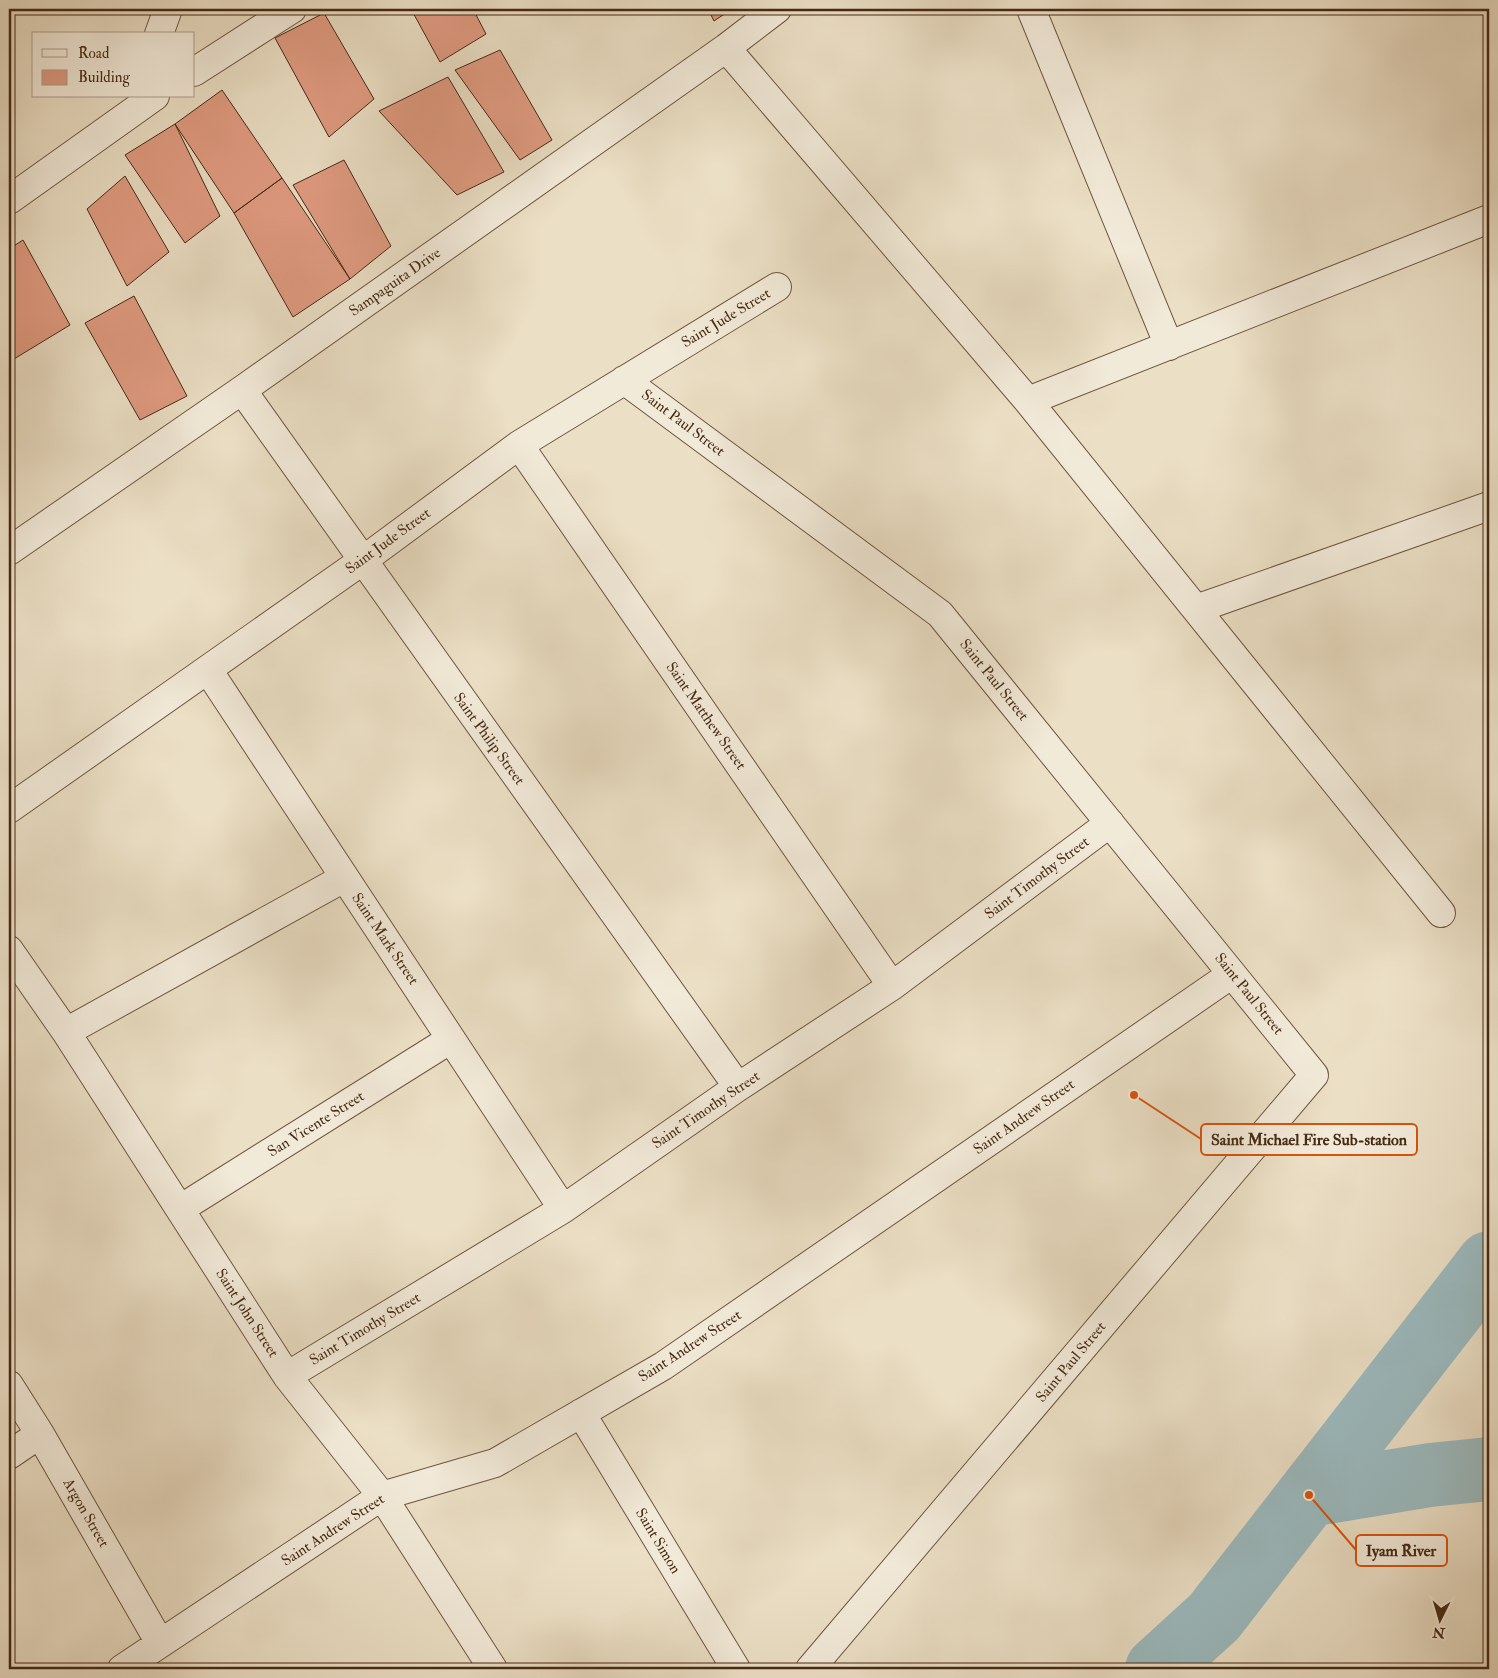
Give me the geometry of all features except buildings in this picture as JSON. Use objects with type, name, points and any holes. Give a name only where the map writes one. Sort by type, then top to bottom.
[{"type":"street","points":[[161,32],[168,9]]},
{"type":"street","points":[[195,71],[292,9]]},
{"type":"street","name":"Sampaguita Drive","points":[[9,552],[242,390],[726,48],[778,9]]},
{"type":"street","points":[[1031,9],[1169,346]]},
{"type":"street","points":[[726,48],[1028,401],[1440,913]]},
{"type":"street","points":[[9,200],[142,101]]},
{"type":"street","points":[[1028,401],[1489,219]]},
{"type":"street","name":"Saint Jude Street","points":[[9,809],[362,561],[520,445],[777,287]]},
{"type":"street","name":"Saint Paul Street","points":[[624,380],[940,614],[1314,1075],[810,1669]]},
{"type":"street","name":"Saint Philip Street","points":[[242,390],[738,1087]]},
{"type":"street","name":"Saint Matthew Street","points":[[520,445],[892,986]]},
{"type":"street","points":[[1196,609],[1489,506]]},
{"type":"street","name":"Saint Mark Street","points":[[208,670],[563,1209]]},
{"type":"street","name":"Saint Timothy Street","points":[[287,1376],[563,1209],[738,1087],[892,986],[1110,823]]},
{"type":"street","points":[[66,1032],[344,878]]},
{"type":"street","name":"Saint John Street","points":[[9,950],[66,1032],[287,1376],[382,1496],[493,1669]]},
{"type":"street","name":"Saint Andrew Street","points":[[122,1669],[382,1496],[495,1463],[663,1366],[1232,974]]},
{"type":"street","name":"San Vicente Street","points":[[180,1209],[451,1039]]},
{"type":"street","name":"Argon Street","points":[[9,1384],[40,1434],[160,1643]]},
{"type":"street","name":"Saint Simon","points":[[581,1413],[736,1669]]},
{"type":"street","points":[[9,1455],[40,1434]]},
{"type":"waterway","points":[[1157,1669],[1214,1617],[1489,1263]]},
{"type":"waterway","points":[[1309,1495],[1430,1475],[1489,1469]]},
{"type":"place","name":"Saint Michael Fire Sub-station","points":[[1134,1095]]},
{"type":"place","name":"Iyam River","points":[[1309,1495]]}]
